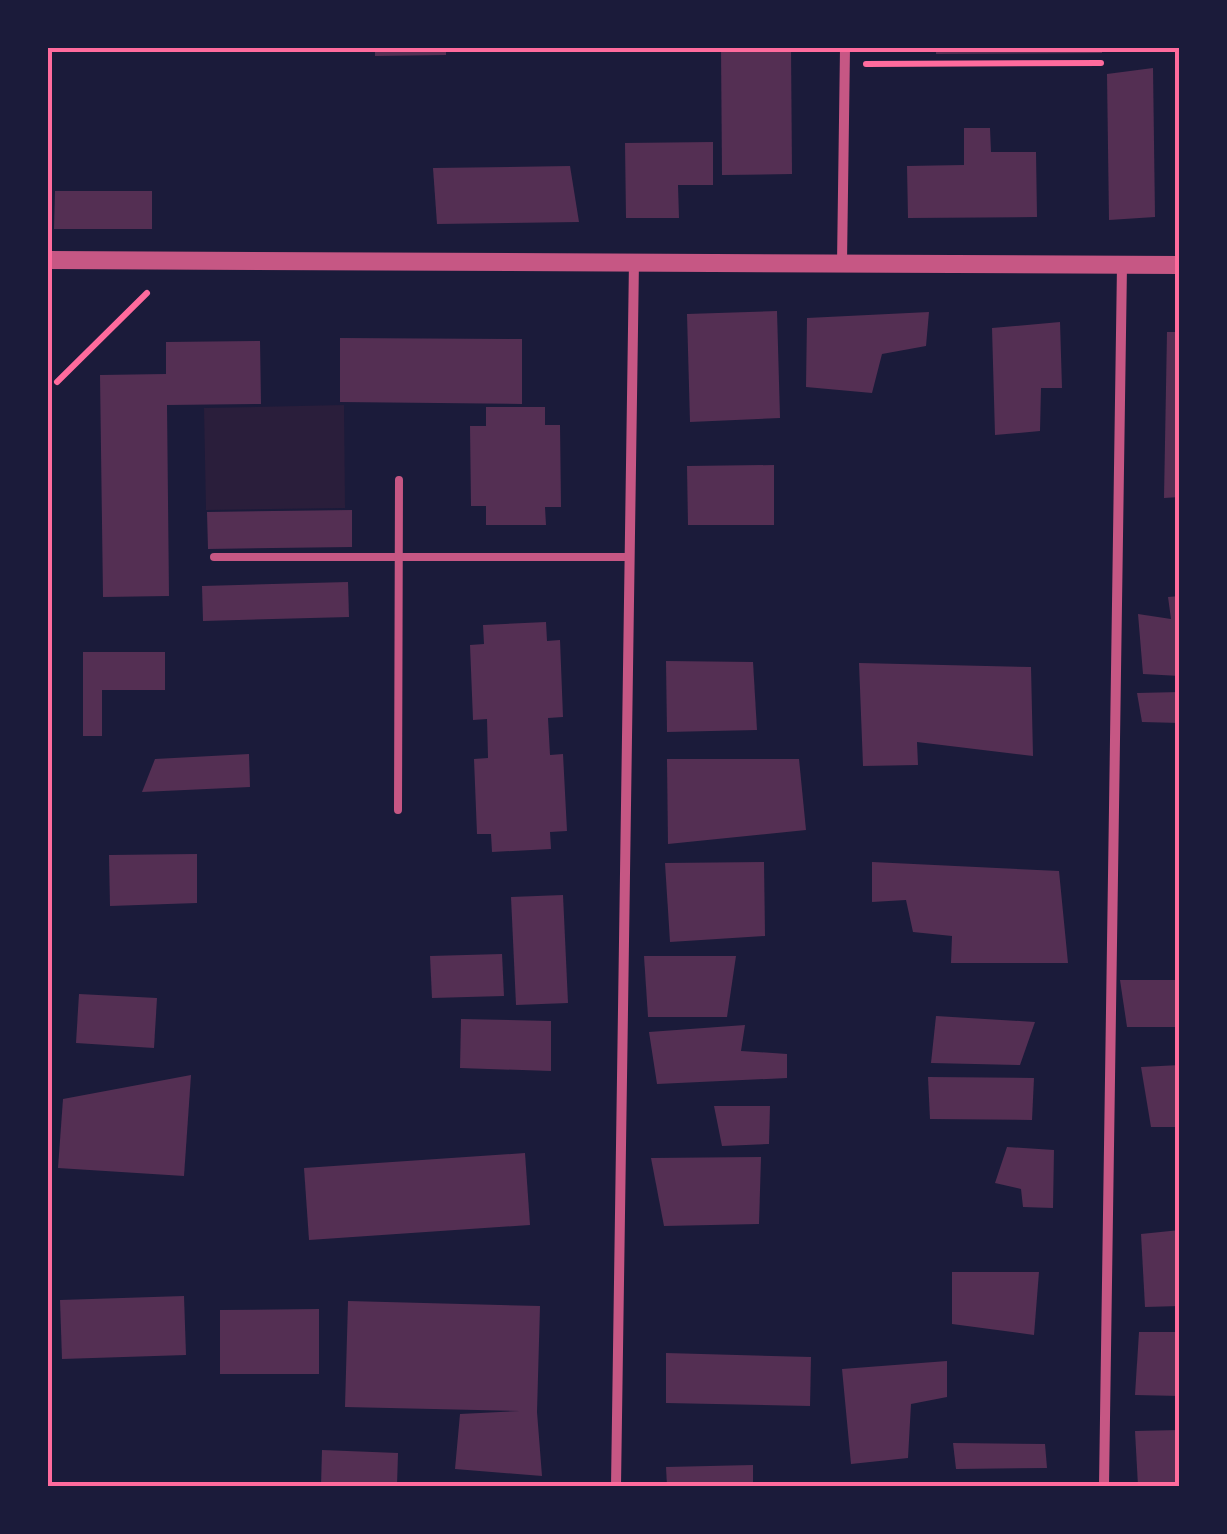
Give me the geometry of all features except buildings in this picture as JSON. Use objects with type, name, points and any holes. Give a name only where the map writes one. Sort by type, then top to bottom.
[{"type":"street","points":[[842,263],[845,48]]},
{"type":"street","points":[[48,260],[1180,265]]},
{"type":"street","points":[[616,1486],[634,261]]},
{"type":"street","points":[[1104,1486],[1122,265]]},
{"type":"lane","points":[[398,810],[399,480]]},
{"type":"lane","points":[[214,557],[628,557]]},
{"type":"path","points":[[845,64],[1101,64]]},
{"type":"path","points":[[57,382],[147,292]]},
{"type":"shaded area","points":[[344,405],[345,508],[206,510],[204,408]]}]
